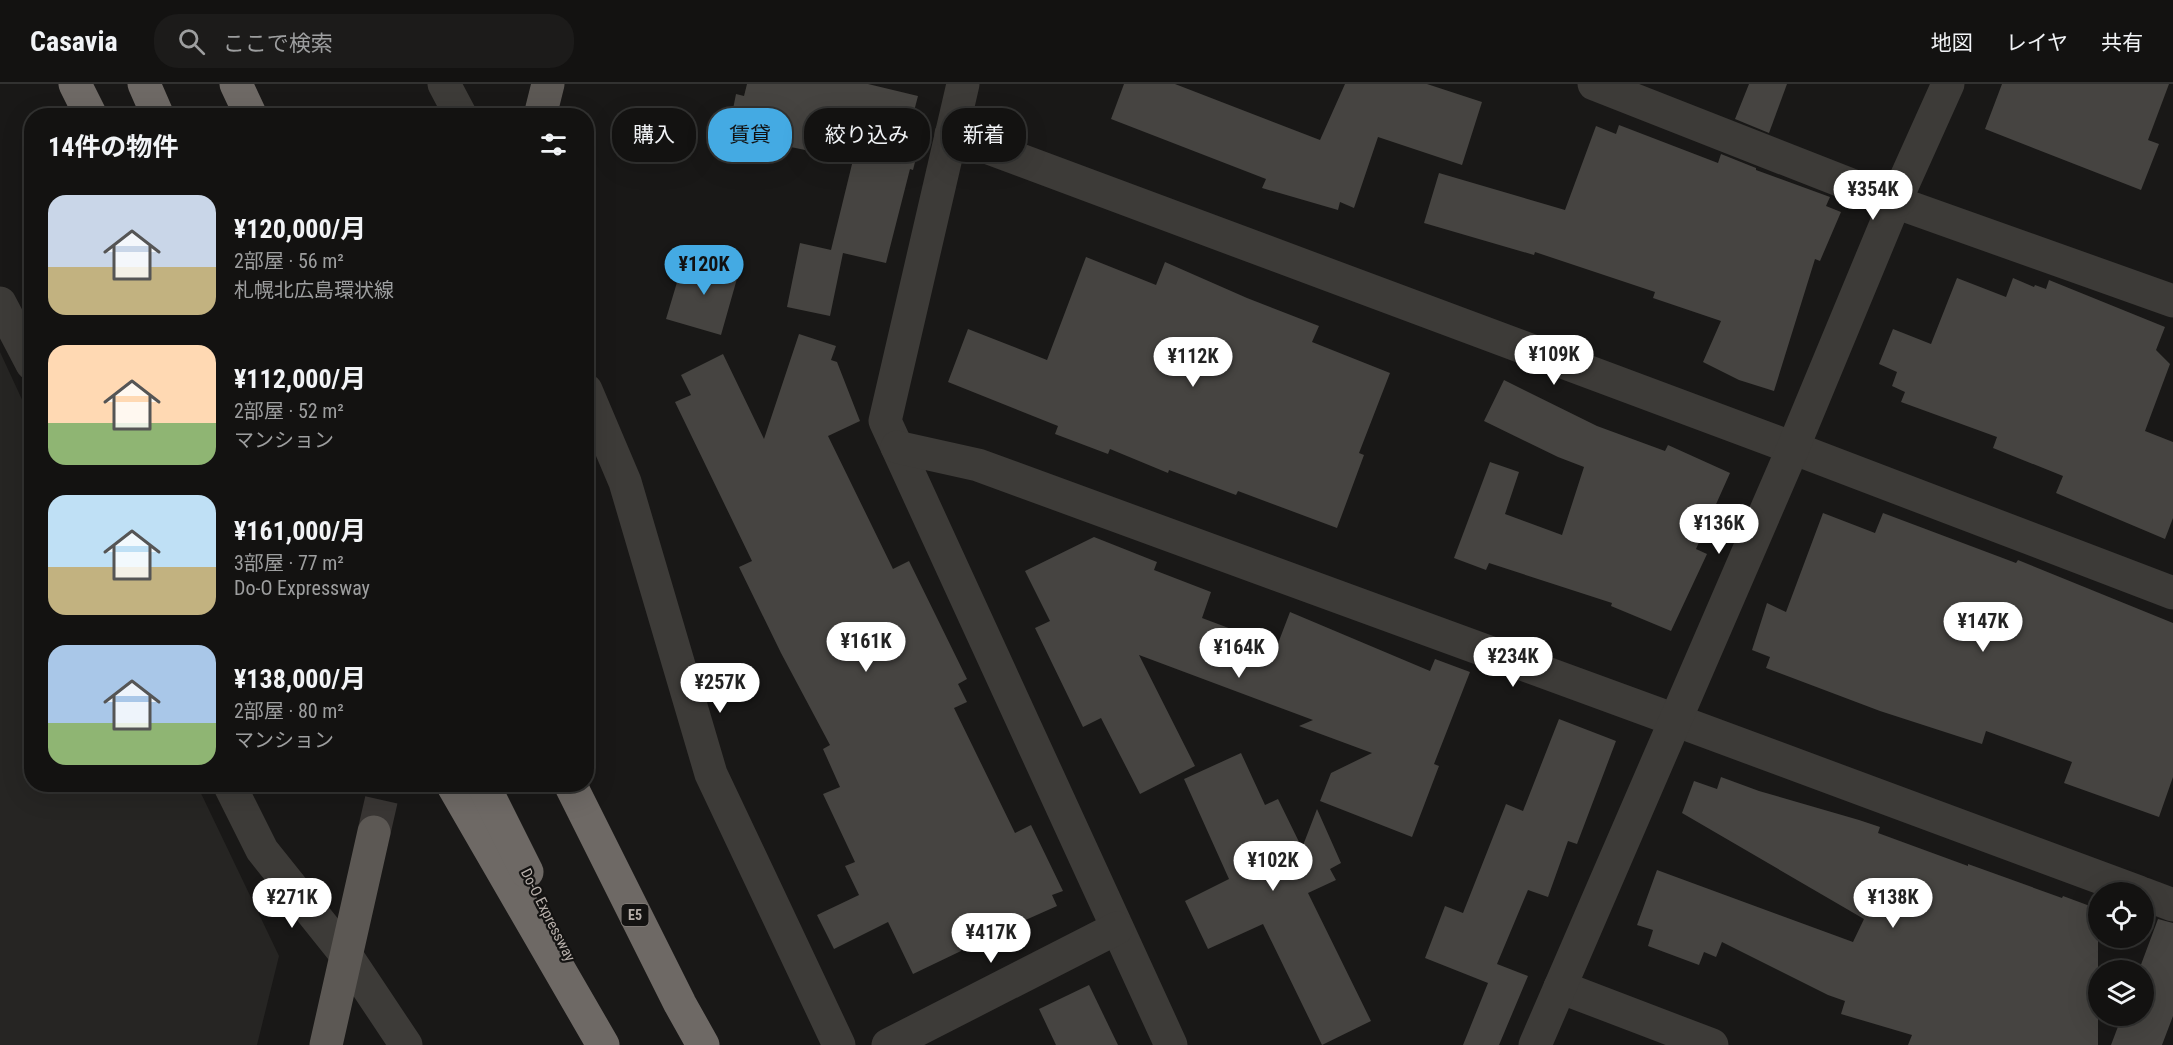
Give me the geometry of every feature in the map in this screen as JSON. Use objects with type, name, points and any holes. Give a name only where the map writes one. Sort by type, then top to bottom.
[{"type":"highway","points":[[75,84],[88,108]]},
{"type":"highway","points":[[144,84],[154,108]]},
{"type":"highway","points":[[236,84],[247,108]]},
{"type":"highway","points":[[457,792],[603,1045]]},
{"type":"highway","name":"Do-O Expressway","points":[[487,792],[614,1045]]},
{"type":"highway","name":"E5","points":[[574,792],[680,1004],[703,1045]]},
{"type":"main road","points":[[542,108],[548,84]]},
{"type":"main road","points":[[326,1045],[374,832]]},
{"type":"street","points":[[444,84],[457,108]]},
{"type":"street","points":[[957,108],[963,84]]},
{"type":"street","points":[[1594,84],[1895,202],[2173,301]]},
{"type":"street","points":[[1535,1045],[1793,448],[1895,202],[1948,84]]},
{"type":"street","points":[[945,162],[885,421],[1171,1045]]},
{"type":"street","points":[[1026,162],[1793,448],[2173,593]]},
{"type":"street","points":[[0,303],[24,349]]},
{"type":"street","points":[[594,409],[625,482],[711,774],[839,1045]]},
{"type":"street","points":[[897,447],[978,465],[2111,882]]},
{"type":"street","points":[[233,792],[262,850],[346,955],[406,1045]]},
{"type":"street","points":[[2154,898],[2173,905]]},
{"type":"street","points":[[888,1045],[1117,928]]},
{"type":"street","points":[[1560,987],[1712,1045]]},
{"type":"shaded area","points":[[0,352],[24,404],[24,792],[200,792],[279,956],[257,1045],[0,1045]]},
{"type":"building","points":[[747,84],[868,84],[918,96],[915,108],[804,108],[804,150],[792,147],[792,108],[733,108],[736,94],[744,96]]},
{"type":"building","points":[[1124,84],[1175,84],[1320,140],[1345,84],[1427,84],[1482,102],[1462,165],[1378,137],[1354,208],[1340,202],[1338,210],[1262,188],[1266,179],[1111,119]]},
{"type":"building","points":[[1749,84],[1787,84],[1769,133],[1735,119]]},
{"type":"building","points":[[2002,84],[2169,84],[2148,140],[2159,144],[2141,190],[1985,129]]},
{"type":"building","points":[[1619,125],[1718,163],[1721,154],[1756,168],[1756,170],[1830,197],[1826,206],[1841,212],[1820,261],[1815,259],[1774,391],[1739,380],[1703,362],[1721,321],[1653,298],[1655,292],[1535,252],[1534,255],[1424,223],[1439,173],[1565,210],[1596,126],[1616,134]]},
{"type":"building","points":[[853,162],[915,162],[913,170],[910,169],[886,263],[843,253],[830,316],[787,307],[800,243],[831,250]]},
{"type":"building","points":[[695,256],[740,268],[721,335],[666,319],[678,279],[688,283]]},
{"type":"building","points":[[1086,257],[1156,285],[1165,262],[1319,326],[1312,342],[1390,373],[1359,453],[1364,455],[1337,528],[1238,491],[1236,495],[1169,470],[1168,473],[1110,449],[1108,454],[1055,434],[1058,426],[948,382],[968,329],[1047,360]]},
{"type":"building","points":[[1957,278],[2006,297],[2013,278],[2034,287],[2035,285],[2046,289],[2049,280],[2165,327],[2156,350],[2170,364],[2145,431],[2173,442],[2173,518],[2165,539],[2056,493],[2063,476],[1993,448],[1997,437],[1901,402],[1905,392],[1892,386],[1897,372],[1879,364],[1893,329],[1931,344]]},
{"type":"building","points":[[799,334],[836,346],[831,360],[837,362],[860,421],[828,436],[893,569],[909,561],[967,679],[958,684],[967,702],[954,708],[1015,833],[1031,825],[1063,891],[1052,895],[1057,906],[961,949],[913,974],[888,922],[834,949],[817,915],[859,895],[845,866],[855,862],[823,794],[840,787],[823,749],[830,745],[739,567],[752,561],[675,402],[691,395],[681,375],[723,354],[764,439]]},
{"type":"building","points":[[1504,380],[1597,426],[1665,451],[1668,445],[1730,473],[1696,549],[1707,554],[1671,631],[1611,606],[1612,603],[1489,563],[1486,570],[1454,558],[1490,462],[1519,472],[1505,514],[1562,535],[1584,467],[1484,421]]},
{"type":"building","points":[[1823,513],[1875,533],[1883,513],[2016,563],[2018,560],[2173,623],[2173,777],[2159,817],[2064,783],[2072,762],[1986,731],[1982,744],[1880,711],[1766,668],[1770,657],[1752,650],[1767,603],[1786,612]]},
{"type":"building","points":[[1094,537],[1157,562],[1154,570],[1211,592],[1202,618],[1277,646],[1290,612],[1430,671],[1435,659],[1470,672],[1434,764],[1439,766],[1412,837],[1320,801],[1331,773],[1372,753],[1299,726],[1313,720],[1139,655],[1195,766],[1140,794],[1101,718],[1083,727],[1035,628],[1050,621],[1025,571]]},
{"type":"building","points":[[1559,719],[1616,741],[1577,844],[1568,841],[1548,897],[1528,890],[1497,964],[1528,976],[1499,1045],[1463,1045],[1488,983],[1425,958],[1445,906],[1463,913],[1506,804],[1523,811]]},
{"type":"building","points":[[1241,753],[1265,805],[1278,799],[1302,848],[1317,809],[1341,863],[1330,869],[1336,880],[1308,893],[1371,1021],[1322,1045],[1263,924],[1208,949],[1185,901],[1229,879],[1184,779]]},
{"type":"building","points":[[1721,777],[1759,791],[1859,820],[1880,827],[1878,833],[1968,866],[1968,864],[2088,905],[2088,948],[2098,948],[2098,960],[2088,960],[2088,1026],[2098,1026],[2098,1045],[1908,1045],[1912,1035],[1841,1014],[1845,1001],[1828,995],[1722,942],[1716,957],[1704,952],[1699,965],[1648,946],[1653,930],[1637,925],[1657,870],[1853,942],[1864,919],[1682,813],[1694,781],[1717,789]]},
{"type":"building","points":[[2158,919],[2173,923],[2173,1016],[2162,1045],[2111,1045],[2118,1026],[2154,1026],[2154,960],[2143,960],[2147,948],[2154,948],[2154,930]]},
{"type":"building","points":[[1089,985],[1118,1045],[1056,1045],[1039,1009]]},
{"type":"tunnel","points":[[374,832],[383,792]]}]
